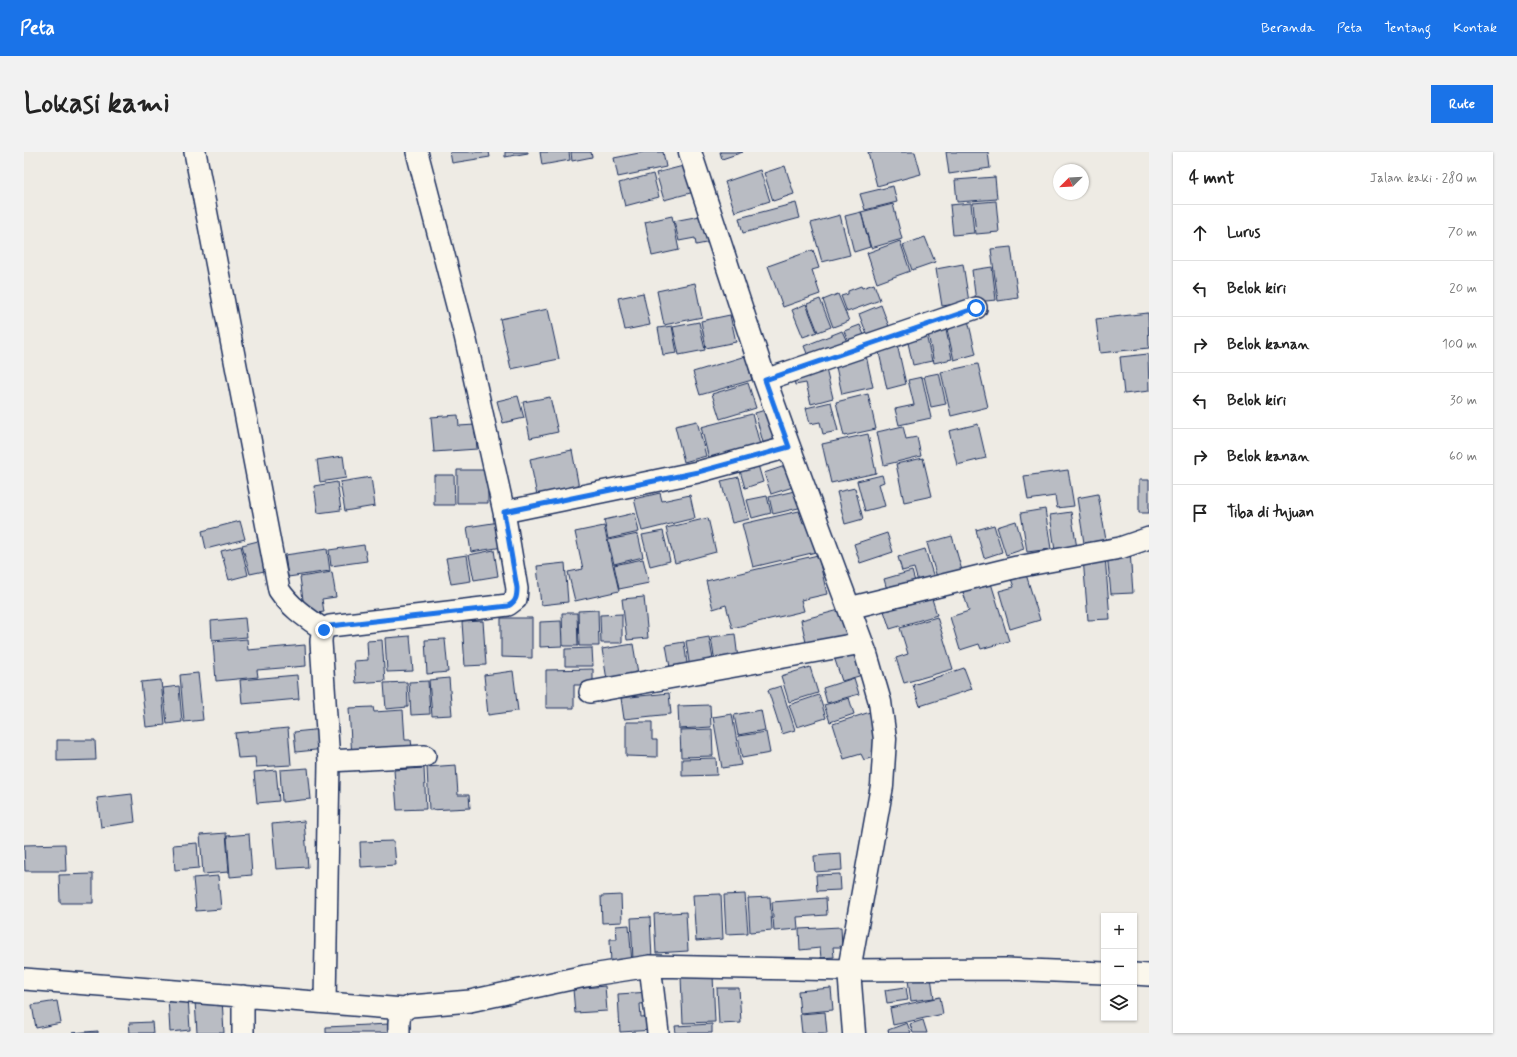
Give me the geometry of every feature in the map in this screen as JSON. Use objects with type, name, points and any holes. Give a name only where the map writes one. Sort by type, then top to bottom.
[{"type":"street","points":[[195,152],[280,590],[295,610],[324,630]]},
{"type":"street","points":[[325,1002],[329,761],[320,642],[321,634],[330,626],[508,606],[516,599],[517,588],[504,512],[465,336],[417,152]]},
{"type":"street","points":[[690,152],[765,380],[862,643],[880,702],[885,739],[882,786],[849,970],[854,1033]]},
{"type":"street","points":[[765,380],[976,308]]},
{"type":"street","points":[[504,512],[698,472],[789,447]]},
{"type":"street","points":[[849,608],[1017,567],[1120,548],[1149,538]]},
{"type":"street","points":[[590,692],[862,643]]},
{"type":"street","points":[[329,761],[425,756]]},
{"type":"street","points":[[650,966],[658,1033]]},
{"type":"street","points":[[399,1033],[400,1014],[404,1009],[411,1006],[470,1001],[585,976],[650,966],[849,970],[1006,969],[1101,973]]},
{"type":"street","points":[[1137,974],[1149,975]]},
{"type":"street","points":[[24,979],[404,1009]]},
{"type":"street","points":[[243,996],[243,1033]]},
{"type":"building","points":[[450,152],[489,152],[490,157],[452,163]]},
{"type":"building","points":[[505,152],[528,152],[528,153],[505,157]]},
{"type":"building","points":[[540,152],[569,152],[570,160],[542,165]]},
{"type":"building","points":[[571,152],[591,152],[592,157],[572,161]]},
{"type":"building","points":[[644,152],[663,152],[666,167],[618,177],[614,158]]},
{"type":"building","points":[[720,152],[743,152],[722,159]]},
{"type":"building","points":[[868,152],[915,152],[921,174],[877,186]]},
{"type":"building","points":[[946,152],[988,152],[990,168],[949,174]]},
{"type":"building","points":[[691,164],[698,191],[664,200],[656,173]]},
{"type":"building","points":[[785,166],[794,194],[773,201],[764,173]]},
{"type":"building","points":[[760,170],[770,201],[735,212],[725,182]]},
{"type":"building","points":[[653,174],[659,197],[625,206],[619,183]]},
{"type":"building","points":[[995,177],[997,199],[957,202],[955,180]]},
{"type":"building","points":[[893,186],[897,202],[865,210],[860,194]]},
{"type":"building","points":[[996,201],[999,232],[976,234],[973,203]]},
{"type":"building","points":[[796,203],[800,218],[743,233],[739,218]]},
{"type":"building","points":[[971,203],[974,233],[953,235],[950,205]]},
{"type":"building","points":[[893,204],[902,239],[871,248],[861,212]]},
{"type":"building","points":[[861,212],[870,247],[854,252],[845,216]]},
{"type":"building","points":[[705,215],[711,242],[696,245],[695,238],[679,241],[674,221]]},
{"type":"building","points":[[840,215],[850,255],[822,262],[811,223]]},
{"type":"building","points":[[672,216],[679,250],[652,256],[645,222]]},
{"type":"building","points":[[925,237],[935,262],[912,270],[903,245]]},
{"type":"building","points":[[900,241],[910,271],[877,283],[867,253]]},
{"type":"building","points":[[1011,247],[1018,298],[998,301],[991,249]]},
{"type":"building","points":[[813,250],[819,268],[812,270],[820,294],[783,307],[768,266]]},
{"type":"building","points":[[963,264],[969,302],[942,306],[936,269]]},
{"type":"building","points":[[992,267],[996,300],[976,302],[972,270]]},
{"type":"building","points":[[695,283],[702,317],[664,325],[657,291]]},
{"type":"building","points":[[874,284],[880,300],[847,312],[841,296],[848,294],[848,291],[861,286],[862,288]]},
{"type":"building","points":[[643,293],[650,325],[625,330],[618,298]]},
{"type":"building","points":[[838,294],[849,321],[833,327],[823,300]]},
{"type":"building","points":[[820,299],[831,327],[818,332],[807,304]]},
{"type":"building","points":[[806,304],[817,332],[803,337],[792,310]]},
{"type":"building","points":[[881,305],[890,329],[868,337],[859,314]]},
{"type":"building","points":[[548,309],[559,359],[511,369],[500,319]]},
{"type":"building","points":[[1148,313],[1149,348],[1100,353],[1096,319]]},
{"type":"building","points":[[730,315],[736,342],[706,348],[701,321]]},
{"type":"building","points":[[968,320],[976,354],[954,360],[946,325]]},
{"type":"building","points":[[699,322],[705,350],[679,355],[673,327]]},
{"type":"building","points":[[860,325],[866,340],[850,346],[844,331]]},
{"type":"building","points":[[945,325],[952,359],[934,363],[927,329]]},
{"type":"building","points":[[672,326],[677,353],[663,355],[658,328]]},
{"type":"building","points":[[925,330],[932,361],[913,365],[906,334]]},
{"type":"building","points":[[842,331],[849,346],[810,361],[804,346]]},
{"type":"building","points":[[897,344],[906,384],[887,389],[878,348]]},
{"type":"building","points":[[865,351],[873,387],[842,394],[834,358]]},
{"type":"building","points":[[752,354],[756,367],[749,369],[752,380],[700,395],[693,372]]},
{"type":"building","points":[[1148,354],[1149,391],[1124,394],[1120,357]]},
{"type":"building","points":[[978,364],[988,407],[951,416],[941,372]]},
{"type":"building","points":[[825,365],[833,398],[811,404],[806,383],[795,385],[793,373]]},
{"type":"building","points":[[939,373],[946,404],[931,407],[924,376]]},
{"type":"building","points":[[922,377],[931,418],[899,425],[895,409],[914,405],[908,380]]},
{"type":"building","points":[[748,383],[756,408],[720,419],[712,394]]},
{"type":"building","points":[[868,394],[876,429],[844,436],[836,402]]},
{"type":"building","points":[[518,396],[524,418],[503,423],[497,401]]},
{"type":"building","points":[[550,397],[558,432],[530,438],[523,402]]},
{"type":"building","points":[[831,402],[838,431],[823,434],[820,422],[810,424],[806,408]]},
{"type":"building","points":[[772,408],[781,442],[764,446],[755,413]]},
{"type":"building","points":[[752,414],[760,445],[710,463],[701,427]]},
{"type":"building","points":[[458,415],[459,426],[475,425],[477,449],[434,452],[431,417]]},
{"type":"building","points":[[697,421],[706,456],[684,462],[675,426]]},
{"type":"building","points":[[978,424],[986,458],[957,465],[949,431]]},
{"type":"building","points":[[903,426],[906,439],[917,437],[921,456],[884,465],[877,432]]},
{"type":"building","points":[[868,434],[876,473],[831,483],[822,444]]},
{"type":"building","points":[[572,450],[579,488],[537,496],[530,459]]},
{"type":"building","points":[[343,456],[346,478],[320,482],[317,460]]},
{"type":"building","points":[[923,458],[932,496],[904,502],[896,464]]},
{"type":"building","points":[[794,463],[796,486],[771,494],[764,473]]},
{"type":"building","points":[[758,465],[763,482],[745,488],[740,471]]},
{"type":"building","points":[[457,470],[488,470],[488,503],[457,503]]},
{"type":"building","points":[[1068,470],[1074,506],[1057,508],[1055,496],[1028,500],[1024,476]]},
{"type":"building","points":[[434,475],[454,475],[455,505],[434,505]]},
{"type":"building","points":[[882,475],[884,482],[879,484],[885,506],[865,511],[857,481]]},
{"type":"building","points":[[371,477],[375,506],[345,511],[340,482]]},
{"type":"building","points":[[739,477],[749,519],[732,523],[721,481]]},
{"type":"building","points":[[1139,480],[1149,480],[1149,513],[1139,513]]},
{"type":"building","points":[[337,482],[341,510],[318,513],[314,486]]},
{"type":"building","points":[[855,488],[863,519],[845,524],[837,492]]},
{"type":"building","points":[[803,489],[807,506],[773,514],[769,497]]},
{"type":"building","points":[[660,493],[662,501],[690,495],[695,518],[642,531],[634,499]]},
{"type":"building","points":[[1098,494],[1106,540],[1084,543],[1077,498]]},
{"type":"building","points":[[767,496],[771,513],[752,518],[747,500]]},
{"type":"building","points":[[1045,509],[1051,549],[1027,552],[1021,513]]},
{"type":"building","points":[[799,511],[803,523],[809,521],[816,552],[753,567],[742,524]]},
{"type":"building","points":[[1071,512],[1077,548],[1055,551],[1050,515]]},
{"type":"building","points":[[635,513],[639,532],[608,539],[604,520]]},
{"type":"building","points":[[708,518],[716,552],[675,563],[666,528]]},
{"type":"building","points":[[240,521],[245,539],[206,549],[202,531]]},
{"type":"building","points":[[1016,521],[1024,549],[1006,555],[997,527]]},
{"type":"building","points":[[499,522],[503,547],[471,552],[467,527]]},
{"type":"building","points":[[994,525],[1002,552],[984,558],[976,530]]},
{"type":"building","points":[[604,526],[619,591],[575,601],[568,572],[583,569],[575,532]]},
{"type":"building","points":[[663,531],[670,561],[650,566],[642,535]]},
{"type":"building","points":[[887,533],[893,552],[860,563],[854,544]]},
{"type":"building","points":[[638,534],[643,557],[614,564],[608,540]]},
{"type":"building","points":[[952,536],[963,574],[938,581],[927,543]]},
{"type":"building","points":[[262,540],[269,570],[250,574],[242,545]]},
{"type":"building","points":[[364,545],[367,561],[331,566],[329,550]]},
{"type":"building","points":[[241,546],[248,575],[229,580],[221,551]]},
{"type":"building","points":[[327,549],[330,571],[288,577],[285,555]]},
{"type":"building","points":[[925,549],[935,581],[919,585],[914,568],[902,571],[898,557]]},
{"type":"building","points":[[494,550],[498,576],[474,580],[469,555]]},
{"type":"building","points":[[1130,551],[1133,593],[1111,594],[1107,553]]},
{"type":"building","points":[[467,555],[471,581],[451,584],[446,558]]},
{"type":"building","points":[[818,555],[827,594],[801,600],[804,611],[732,628],[726,605],[713,609],[706,581]]},
{"type":"building","points":[[1105,556],[1110,619],[1088,620],[1083,558]]},
{"type":"building","points":[[643,559],[649,583],[619,589],[614,565]]},
{"type":"building","points":[[565,563],[568,602],[541,605],[537,566]]},
{"type":"building","points":[[912,571],[917,589],[889,597],[884,579]]},
{"type":"building","points":[[1025,571],[1040,620],[1010,629],[999,591],[1014,587],[1010,576]]},
{"type":"building","points":[[332,572],[336,597],[322,599],[324,612],[305,615],[300,577]]},
{"type":"building","points":[[990,580],[1009,641],[981,649],[979,644],[960,650],[950,617],[969,611],[962,589]]},
{"type":"building","points":[[929,589],[937,615],[890,629],[884,611],[909,603]]},
{"type":"building","points":[[644,597],[648,638],[627,640],[622,599]]},
{"type":"building","points":[[847,608],[854,635],[807,647],[801,620]]},
{"type":"building","points":[[598,610],[599,646],[579,646],[578,611]]},
{"type":"building","points":[[562,613],[577,613],[578,646],[563,646]]},
{"type":"building","points":[[622,614],[622,643],[601,643],[600,615]]},
{"type":"building","points":[[937,617],[953,669],[904,683],[896,658],[908,654],[900,628]]},
{"type":"building","points":[[245,618],[247,637],[212,640],[211,621]]},
{"type":"building","points":[[501,618],[532,618],[532,658],[501,657]]},
{"type":"building","points":[[483,621],[486,665],[465,666],[462,622]]},
{"type":"building","points":[[561,621],[562,646],[540,647],[540,622]]},
{"type":"building","points":[[735,634],[738,659],[715,663],[711,637]]},
{"type":"building","points":[[410,636],[413,671],[387,672],[385,638]]},
{"type":"building","points":[[709,637],[714,665],[690,669],[686,641]]},
{"type":"building","points":[[247,639],[248,650],[305,645],[306,666],[257,670],[258,677],[216,681],[213,642]]},
{"type":"building","points":[[445,639],[448,672],[427,674],[425,640]]},
{"type":"building","points":[[382,640],[385,681],[356,683],[354,661],[368,660],[367,641]]},
{"type":"building","points":[[684,642],[688,670],[671,673],[666,645]]},
{"type":"building","points":[[633,644],[638,673],[608,686],[602,649]]},
{"type":"building","points":[[592,648],[593,666],[565,666],[565,649]]},
{"type":"building","points":[[862,649],[869,673],[842,681],[834,657]]},
{"type":"building","points":[[810,667],[818,693],[789,702],[781,676]]},
{"type":"building","points":[[964,668],[972,689],[920,706],[913,685]]},
{"type":"building","points":[[593,669],[593,685],[574,685],[574,708],[546,708],[546,670]]},
{"type":"building","points":[[513,671],[518,711],[488,715],[484,675]]},
{"type":"building","points":[[198,673],[203,720],[184,722],[180,675]]},
{"type":"building","points":[[297,675],[299,699],[242,704],[240,680]]},
{"type":"building","points":[[449,678],[452,715],[432,716],[429,680]]},
{"type":"building","points":[[854,678],[859,694],[827,703],[823,688]]},
{"type":"building","points":[[161,680],[165,725],[146,727],[141,682]]},
{"type":"building","points":[[428,681],[430,714],[411,715],[409,682]]},
{"type":"building","points":[[407,682],[408,707],[386,709],[384,683]]},
{"type":"building","points":[[179,686],[182,722],[167,724],[163,688]]},
{"type":"building","points":[[781,686],[795,730],[782,734],[768,690]]},
{"type":"building","points":[[669,693],[671,714],[624,719],[621,698]]},
{"type":"building","points":[[819,695],[826,718],[797,727],[789,705]]},
{"type":"building","points":[[849,698],[854,714],[830,722],[824,705]]},
{"type":"building","points":[[710,705],[711,727],[679,729],[678,706]]},
{"type":"building","points":[[373,707],[374,712],[403,710],[405,740],[411,740],[413,754],[352,758],[349,708]]},
{"type":"building","points":[[761,710],[765,730],[738,735],[734,715]]},
{"type":"building","points":[[870,712],[884,754],[864,760],[861,754],[844,759],[833,724]]},
{"type":"building","points":[[732,714],[741,765],[722,768],[713,717]]},
{"type":"building","points":[[626,722],[652,722],[652,740],[657,740],[657,757],[626,756]]},
{"type":"building","points":[[288,728],[291,765],[256,767],[255,757],[238,758],[235,733]]},
{"type":"building","points":[[323,729],[325,749],[296,752],[294,732]]},
{"type":"building","points":[[712,729],[713,756],[681,757],[680,730]]},
{"type":"building","points":[[766,732],[770,753],[742,758],[738,736]]},
{"type":"building","points":[[57,740],[95,740],[96,760],[57,761]]},
{"type":"building","points":[[716,758],[717,775],[682,776],[682,759]]},
{"type":"building","points":[[456,765],[458,795],[469,795],[470,808],[429,810],[427,767]]},
{"type":"building","points":[[308,768],[311,799],[282,802],[280,770]]},
{"type":"building","points":[[424,768],[426,809],[397,810],[394,770]]},
{"type":"building","points":[[276,770],[279,801],[257,803],[254,772]]},
{"type":"building","points":[[132,794],[135,822],[101,827],[97,798]]},
{"type":"building","points":[[304,821],[308,867],[276,869],[272,824]]},
{"type":"building","points":[[226,833],[229,872],[203,874],[200,835]]},
{"type":"building","points":[[249,834],[252,875],[230,877],[227,836]]},
{"type":"building","points":[[394,841],[396,865],[361,867],[360,842]]},
{"type":"building","points":[[197,843],[199,868],[175,870],[173,845]]},
{"type":"building","points":[[65,844],[66,871],[25,871],[24,845]]},
{"type":"building","points":[[841,854],[842,870],[815,872],[814,856]]},
{"type":"building","points":[[93,874],[93,903],[60,903],[59,875]]},
{"type":"building","points":[[840,874],[841,890],[817,891],[816,875]]},
{"type":"building","points":[[218,876],[221,909],[196,911],[193,878]]},
{"type":"building","points":[[721,894],[723,939],[696,941],[693,895]]},
{"type":"building","points":[[745,894],[748,933],[726,934],[724,895]]},
{"type":"building","points":[[621,895],[622,922],[602,923],[601,896]]},
{"type":"building","points":[[770,897],[772,930],[750,932],[748,898]]},
{"type":"building","points":[[826,898],[827,915],[797,917],[798,929],[774,931],[772,902]]},
{"type":"building","points":[[686,912],[688,951],[656,953],[654,914]]},
{"type":"building","points":[[650,917],[652,959],[633,960],[631,918]]},
{"type":"building","points":[[629,925],[632,964],[611,965],[610,939],[617,939],[616,926]]},
{"type":"building","points":[[841,927],[842,947],[833,947],[834,957],[821,958],[820,948],[800,950],[799,929]]},
{"type":"building","points":[[713,975],[715,1022],[683,1023],[681,977]]},
{"type":"building","points":[[931,977],[934,998],[911,1001],[908,980]]},
{"type":"building","points":[[605,986],[607,1011],[575,1013],[573,989]]},
{"type":"building","points":[[906,987],[908,1000],[887,1003],[885,990]]},
{"type":"building","points":[[717,988],[739,988],[741,1023],[719,1024]]},
{"type":"building","points":[[831,988],[833,1010],[800,1013],[798,991]]},
{"type":"building","points":[[650,992],[651,1003],[640,1004],[641,1017],[654,1016],[655,1030],[620,1032],[618,994]]},
{"type":"building","points":[[188,996],[190,1030],[170,1032],[168,997]]},
{"type":"building","points":[[940,997],[943,1014],[893,1025],[890,1008]]},
{"type":"building","points":[[222,999],[224,1033],[197,1033],[195,1001]]},
{"type":"building","points":[[57,1001],[61,1023],[36,1028],[32,1005]]},
{"type":"building","points":[[825,1012],[827,1033],[802,1033],[800,1014]]},
{"type":"building","points":[[923,1020],[927,1033],[913,1033],[910,1024]]},
{"type":"building","points":[[152,1022],[153,1033],[130,1033],[129,1023]]},
{"type":"building","points":[[907,1023],[911,1033],[889,1033],[888,1030]]},
{"type":"building","points":[[389,1024],[389,1033],[326,1033],[326,1027]]},
{"type":"building","points":[[712,1024],[712,1033],[676,1033],[675,1026]]},
{"type":"building","points":[[98,1031],[98,1033],[72,1033]]},
{"type":"route","points":[[324,630],[330,626],[508,606],[516,599],[517,588],[504,512],[698,472],[789,447],[765,380],[976,308]]}]
